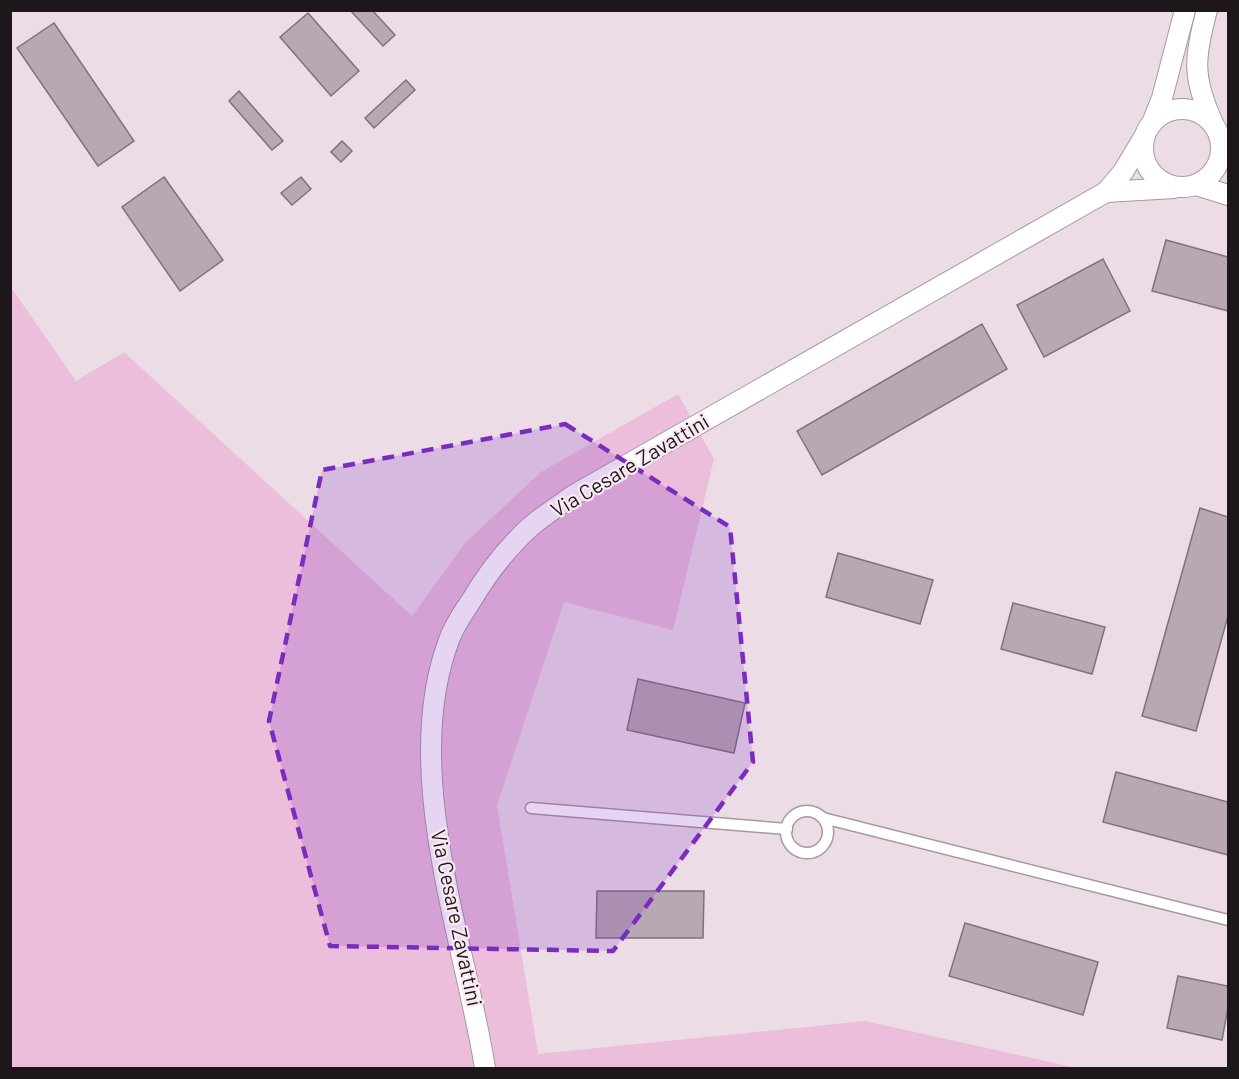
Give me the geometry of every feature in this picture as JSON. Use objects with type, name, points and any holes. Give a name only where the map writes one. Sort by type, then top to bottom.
[{"type":"street","name":"Via Cesare Zavattini","points":[[485,1068],[478,1024],[437,830],[430,769],[434,705],[443,657],[450,638],[478,588],[531,526],[574,495],[1106,192],[1122,172],[1148,129],[1162,98],[1185,10]]},
{"type":"street","points":[[1186,186],[1208,178],[1220,161],[1222,149],[1221,134],[1202,99],[1197,74],[1198,44],[1207,10]]},
{"type":"street","points":[[1221,134],[1199,112],[1182,108],[1167,111],[1148,129],[1143,155],[1150,171],[1165,184],[1228,195]]},
{"type":"street","name":"Via Cesare Zavattini","points":[[1106,192],[1186,186]]},
{"type":"lane","points":[[531,808],[787,829]]},
{"type":"lane","points":[[823,818],[828,830],[827,837],[820,848],[807,853],[794,848],[789,843],[787,829],[793,817],[798,813],[811,811],[823,818],[1228,920]]},
{"type":"highlighted area","points":[[565,424],[730,527],[753,762],[613,951],[330,946],[269,721],[322,470]]},
{"type":"shaded area","points":[[10,286],[76,381],[124,352],[412,616],[466,542],[541,472],[678,394],[714,459],[673,630],[564,602],[497,805],[538,1054],[865,1021],[1077,1068],[11,1068]]},
{"type":"building","points":[[350,10],[372,10],[395,35],[383,46]]},
{"type":"building","points":[[308,13],[359,71],[331,96],[280,37]]},
{"type":"building","points":[[54,23],[134,141],[98,166],[17,48]]},
{"type":"building","points":[[406,80],[415,90],[374,128],[365,118]]},
{"type":"building","points":[[239,91],[283,141],[272,150],[229,101]]},
{"type":"building","points":[[342,141],[352,151],[341,162],[331,152]]},
{"type":"building","points":[[164,177],[223,260],[180,291],[122,207]]},
{"type":"building","points":[[301,177],[311,189],[292,205],[281,193]]},
{"type":"building","points":[[1166,240],[1228,257],[1228,311],[1152,291]]},
{"type":"building","points":[[1103,259],[1130,311],[1044,357],[1017,305]]},
{"type":"building","points":[[982,324],[1007,369],[822,475],[797,431]]},
{"type":"building","points":[[1200,508],[1228,517],[1228,616],[1196,731],[1142,716]]},
{"type":"building","points":[[838,553],[933,580],[920,624],[826,597]]},
{"type":"building","points":[[1013,603],[1105,627],[1092,674],[1001,649]]},
{"type":"building","points":[[638,679],[745,703],[734,753],[627,730]]},
{"type":"building","points":[[1116,772],[1228,802],[1228,855],[1103,822]]},
{"type":"building","points":[[597,891],[704,891],[703,938],[596,938]]},
{"type":"building","points":[[965,923],[1098,962],[1083,1015],[949,976]]},
{"type":"building","points":[[1178,976],[1228,986],[1228,1008],[1222,1040],[1167,1028]]}]
